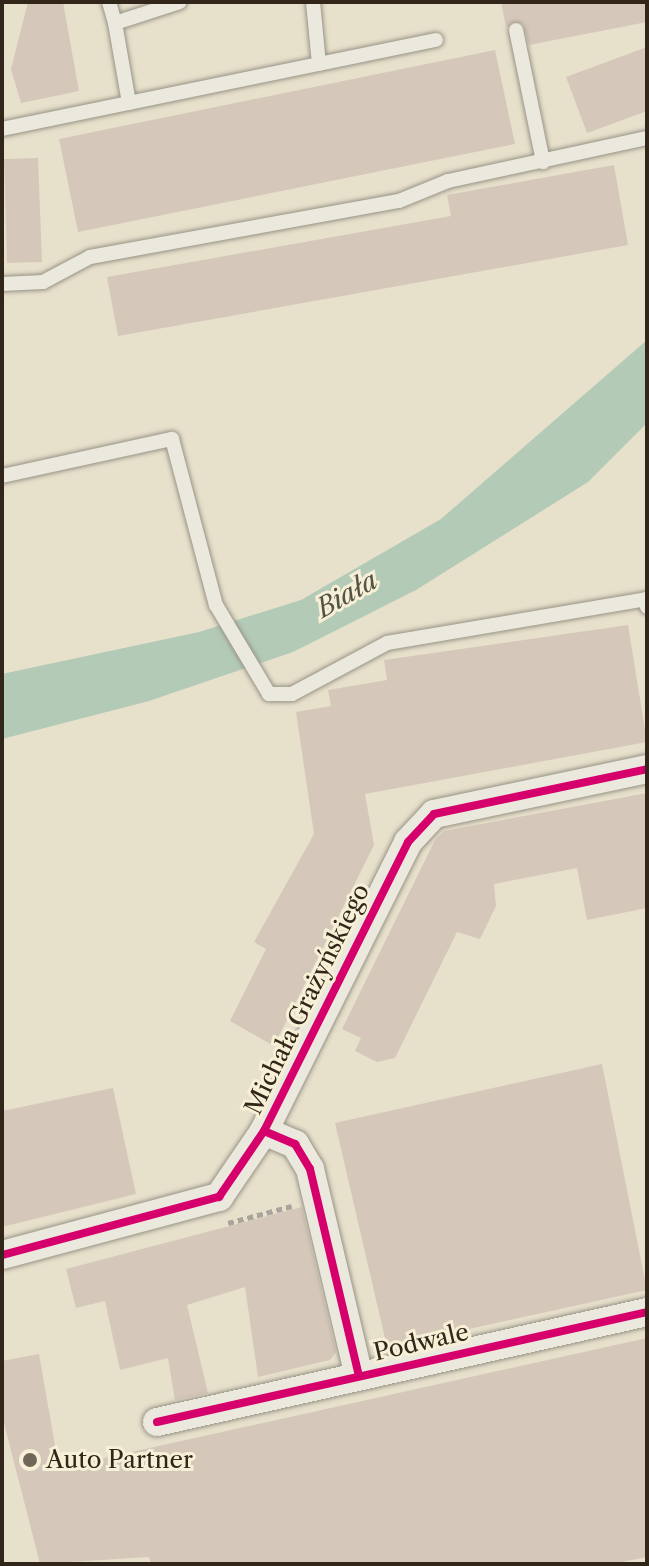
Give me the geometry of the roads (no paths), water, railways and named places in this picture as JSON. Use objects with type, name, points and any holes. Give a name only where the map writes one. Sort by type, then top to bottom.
[{"type":"street","name":"Michała Grażyńskiego","points":[[2,1255],[219,1197],[264,1131],[420,825],[456,805],[647,769]]},
{"type":"street","points":[[264,1131],[295,1144],[310,1169],[359,1376]]},
{"type":"street","name":"Podwale","points":[[157,1422],[647,1312]]},
{"type":"lane","points":[[109,2],[129,103]]},
{"type":"lane","points":[[115,23],[180,2]]},
{"type":"lane","points":[[313,2],[319,64]]},
{"type":"lane","points":[[516,30],[543,162]]},
{"type":"lane","points":[[2,129],[436,40]]},
{"type":"lane","points":[[2,284],[43,282],[90,257],[399,201],[448,181],[647,138]]},
{"type":"lane","points":[[2,476],[172,439],[216,605],[260,686],[292,694],[387,643],[646,599],[647,607]]},
{"type":"water","name":"Biała","points":[[647,340],[647,423],[588,482],[416,590],[293,652],[149,701],[2,739],[2,674],[199,632],[301,600],[441,519]]},
{"type":"place","name":"Auto Partner","points":[[30,1460]]}]
